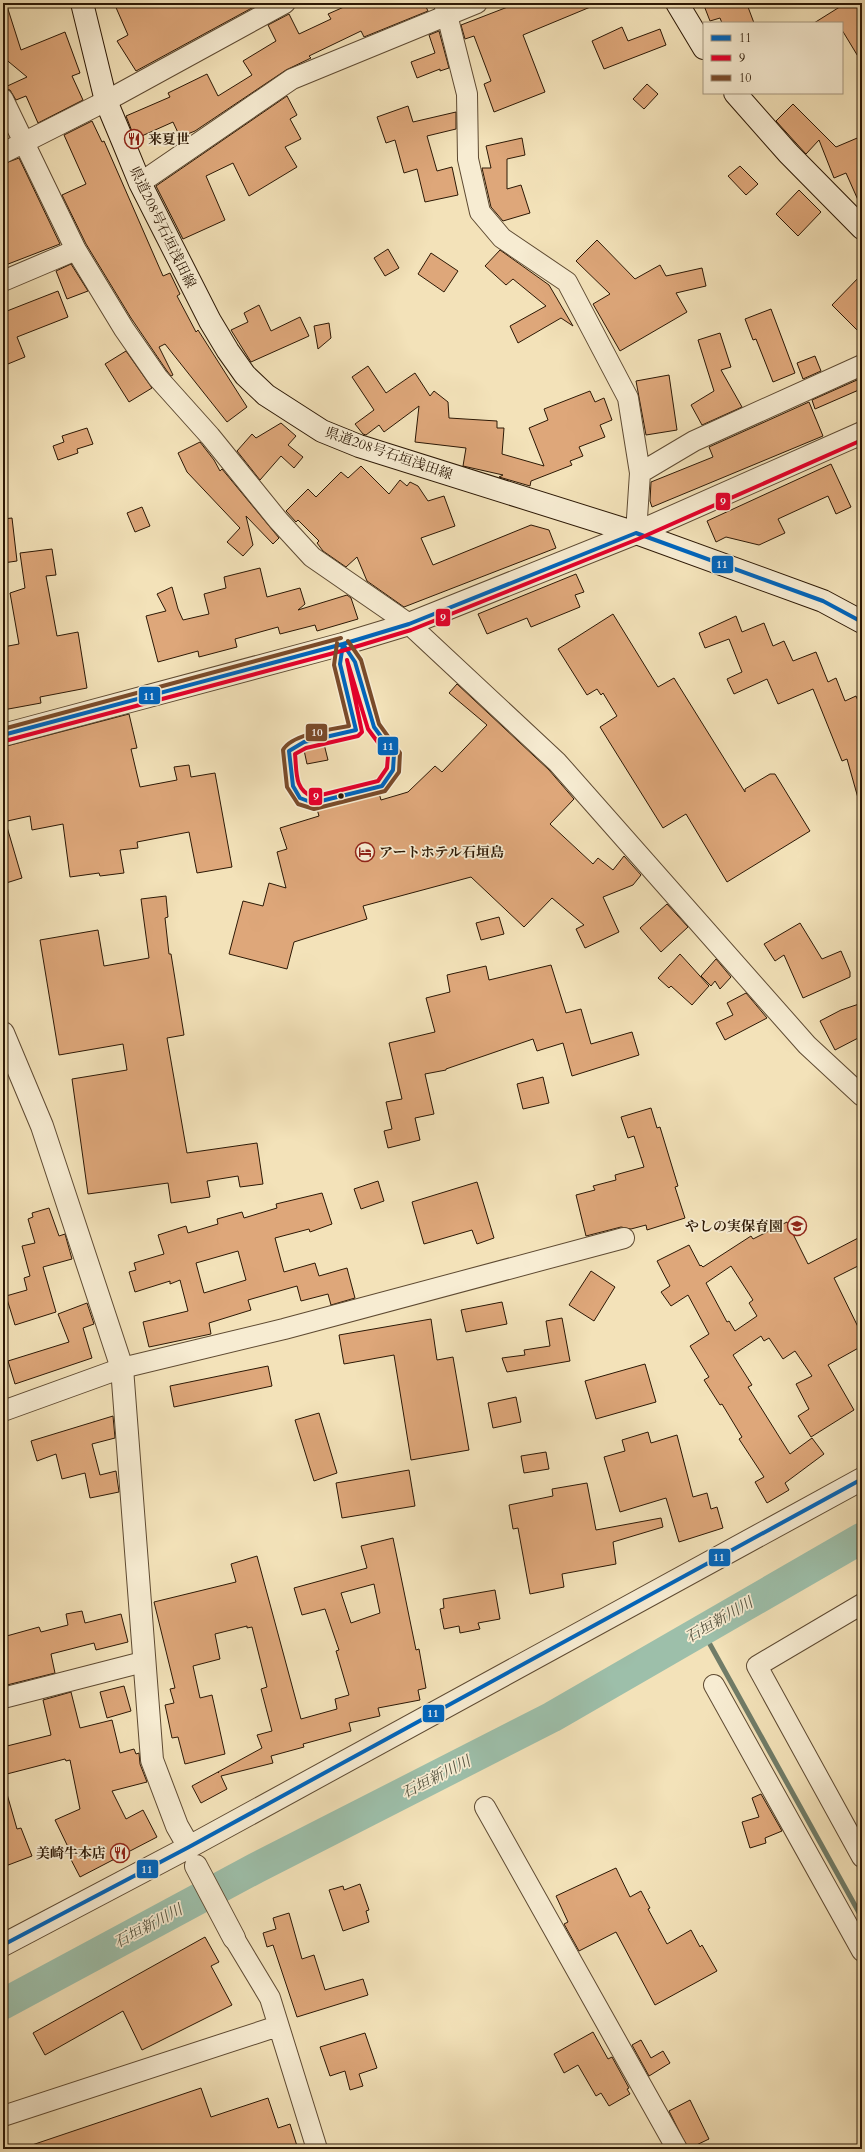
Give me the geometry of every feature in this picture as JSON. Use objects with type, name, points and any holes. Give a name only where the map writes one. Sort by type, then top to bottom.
[{"type":"street","name":"県道208号石垣浅田線","points":[[82,3],[106,101],[140,183],[210,320],[245,375],[266,395],[322,431],[359,446],[636,533],[823,600],[862,622]]},
{"type":"street","points":[[3,153],[106,101],[285,3]]},
{"type":"street","points":[[140,183],[292,80],[447,9],[477,3]]},
{"type":"street","points":[[677,3],[703,46]]},
{"type":"street","points":[[447,9],[467,94],[468,159],[480,212],[502,238],[567,282],[628,398],[640,473],[636,533]]},
{"type":"street","points":[[736,94],[788,153],[862,228]]},
{"type":"street","points":[[3,99],[76,250],[124,329],[158,378],[210,436],[278,520],[312,557],[409,624],[557,762],[807,1045],[862,1096]]},
{"type":"street","points":[[3,281],[76,250]]},
{"type":"street","points":[[640,473],[694,441],[862,365]]},
{"type":"street","points":[[3,735],[343,644],[409,624],[636,533],[862,433]]},
{"type":"street","points":[[3,1033],[42,1126],[122,1368],[143,1662],[152,1760],[177,1826],[234,1938],[270,1998],[317,2149]]},
{"type":"street","points":[[3,1411],[122,1368],[284,1330],[624,1238]]},
{"type":"street","points":[[3,1945],[192,1856],[862,1479]]},
{"type":"street","points":[[862,1604],[757,1666],[862,1857]]},
{"type":"street","points":[[3,1698],[143,1662]]},
{"type":"street","points":[[714,1685],[862,1951]]},
{"type":"street","points":[[485,1807],[677,2149]]},
{"type":"street","points":[[3,2116],[278,2026]]},
{"type":"lane","points":[[343,644],[355,662],[374,727],[394,754],[394,770],[382,786],[313,803],[300,798],[293,786],[289,751],[304,742],[374,727]]},
{"type":"lane","points":[[343,644],[340,664],[356,730]]},
{"type":"building","points":[[6,3],[21,50],[65,32],[80,73],[72,76],[83,100],[38,123],[26,96],[16,100],[10,90],[3,88],[27,77],[3,57],[3,4]]},
{"type":"building","points":[[114,3],[261,3],[136,71],[117,41],[128,35]]},
{"type":"building","points":[[353,3],[424,3],[428,11],[364,37],[361,31],[309,56],[311,58],[286,70],[195,131],[180,137],[173,122],[135,139],[126,116],[170,97],[168,93],[207,74],[218,96],[252,75],[243,61],[276,41],[268,25],[289,14],[299,34],[331,19],[328,14]]},
{"type":"building","points":[[518,3],[600,3],[523,35],[545,92],[494,112],[484,84],[491,81],[474,36],[465,39],[461,25]]},
{"type":"building","points":[[703,3],[755,3],[748,7],[754,22],[722,22],[720,18],[710,21]]},
{"type":"building","points":[[846,3],[862,3],[862,63],[843,32],[843,22],[816,22]]},
{"type":"building","points":[[622,27],[628,41],[660,29],[666,45],[604,69],[592,41]]},
{"type":"building","points":[[439,31],[449,68],[440,71],[440,69],[417,78],[411,62],[435,53],[429,35]]},
{"type":"building","points":[[647,84],[658,94],[644,109],[633,99]]},
{"type":"building","points":[[287,96],[297,115],[290,119],[301,139],[285,147],[297,167],[249,196],[233,163],[206,176],[225,220],[183,239],[156,186]]},
{"type":"building","points":[[793,104],[836,147],[862,136],[862,209],[846,173],[834,178],[819,140],[806,154],[776,121]]},
{"type":"building","points":[[408,106],[413,122],[456,112],[456,129],[427,136],[437,171],[452,167],[458,195],[425,202],[417,169],[404,173],[395,140],[386,143],[377,117]]},
{"type":"building","points":[[92,121],[102,142],[104,141],[163,276],[170,273],[180,294],[177,296],[196,332],[198,330],[247,407],[227,422],[165,344],[159,347],[173,375],[171,376],[167,371],[131,318],[86,244],[62,195],[86,184],[64,135]]},
{"type":"building","points":[[522,138],[525,155],[507,159],[507,189],[521,185],[530,213],[503,221],[491,207],[482,168],[491,168],[486,146]]},
{"type":"building","points":[[19,158],[60,244],[3,266],[3,164]]},
{"type":"building","points":[[740,166],[758,184],[746,195],[728,176]]},
{"type":"building","points":[[799,190],[821,212],[798,236],[776,214]]},
{"type":"building","points":[[597,240],[635,279],[660,265],[666,276],[702,268],[706,286],[676,293],[687,312],[620,351],[593,304],[610,294],[576,261]]},
{"type":"building","points":[[388,249],[399,268],[385,276],[374,258]]},
{"type":"building","points":[[500,250],[549,285],[573,326],[561,318],[518,343],[510,326],[546,306],[513,279],[506,285],[485,266]]},
{"type":"building","points":[[431,253],[458,271],[444,292],[418,274]]},
{"type":"building","points":[[71,264],[88,291],[67,299],[56,271]]},
{"type":"building","points":[[862,274],[862,335],[832,305]]},
{"type":"building","points":[[58,291],[68,317],[17,337],[25,357],[3,366],[3,303],[7,311]]},
{"type":"building","points":[[259,305],[271,331],[300,317],[309,336],[251,362],[231,330],[248,322],[244,313]]},
{"type":"building","points":[[771,309],[795,373],[773,382],[756,339],[753,340],[745,319]]},
{"type":"building","points":[[329,323],[331,338],[318,349],[314,326]]},
{"type":"building","points":[[720,333],[731,367],[721,370],[742,407],[702,425],[691,405],[714,391],[698,340]]},
{"type":"building","points":[[126,351],[152,388],[129,402],[105,364]]},
{"type":"building","points":[[815,356],[821,371],[803,379],[797,363]]},
{"type":"building","points":[[368,366],[386,393],[415,373],[430,396],[434,391],[448,402],[449,418],[497,421],[497,428],[504,428],[502,454],[544,466],[529,428],[548,420],[544,409],[590,391],[595,402],[604,398],[612,420],[600,425],[605,437],[579,447],[583,456],[570,461],[572,465],[531,481],[530,486],[499,477],[503,475],[463,466],[466,448],[415,442],[419,406],[384,432],[379,425],[366,435],[363,434],[355,424],[374,410],[352,377]]},
{"type":"building","points":[[669,375],[677,430],[646,435],[636,381]]},
{"type":"building","points":[[857,380],[861,389],[815,409],[812,400]]},
{"type":"building","points":[[809,402],[823,436],[652,507],[650,501],[651,482],[713,457],[709,447]]},
{"type":"building","points":[[281,423],[296,436],[288,445],[303,457],[294,468],[281,456],[260,480],[237,451],[252,434],[256,438]]},
{"type":"building","points":[[87,428],[93,444],[77,449],[78,453],[58,460],[53,446],[64,442],[62,436]]},
{"type":"building","points":[[200,442],[214,460],[220,471],[222,469],[279,538],[273,544],[246,516],[253,545],[243,556],[227,542],[240,528],[187,472],[178,453]]},
{"type":"building","points":[[831,464],[851,507],[836,514],[828,496],[778,519],[785,533],[759,545],[726,537],[716,542],[707,521]]},
{"type":"building","points":[[361,466],[389,494],[400,480],[407,486],[410,482],[418,486],[428,501],[444,496],[455,526],[421,538],[433,565],[531,525],[549,530],[556,548],[404,607],[367,581],[357,557],[346,567],[323,551],[317,543],[319,541],[298,520],[296,522],[286,511],[308,489],[316,497],[341,472],[348,478]]},
{"type":"building","points":[[142,507],[150,526],[135,532],[127,513]]},
{"type":"building","points":[[12,518],[17,561],[3,563],[3,519]]},
{"type":"building","points":[[52,549],[56,575],[46,576],[57,636],[78,632],[87,688],[40,697],[41,703],[3,710],[3,647],[19,644],[10,593],[25,588],[20,553]]},
{"type":"building","points":[[260,568],[267,597],[300,588],[305,604],[298,610],[347,595],[351,598],[358,619],[317,631],[315,625],[280,634],[278,627],[235,639],[237,647],[199,657],[198,651],[158,662],[146,616],[166,611],[157,594],[172,587],[178,609],[183,620],[209,614],[204,594],[226,588],[224,577]]},
{"type":"building","points":[[576,574],[584,592],[575,595],[580,607],[531,627],[527,618],[487,634],[478,614]]},
{"type":"building","points":[[613,614],[658,687],[674,678],[745,792],[745,789],[770,774],[775,774],[810,831],[727,882],[686,814],[663,828],[600,727],[617,716],[603,693],[601,695],[597,689],[587,695],[558,649]]},
{"type":"building","points":[[736,616],[742,632],[764,623],[773,646],[784,641],[793,661],[816,652],[828,682],[836,678],[845,701],[856,696],[862,710],[862,798],[858,798],[847,759],[842,761],[813,689],[778,704],[767,679],[734,694],[727,679],[742,672],[729,639],[705,648],[699,633]]},
{"type":"building","points":[[457,684],[549,770],[574,799],[550,824],[593,864],[598,858],[613,870],[624,856],[641,875],[633,885],[603,897],[619,932],[585,948],[576,929],[584,925],[552,898],[524,927],[471,877],[363,906],[367,919],[294,942],[287,969],[229,954],[243,901],[263,906],[269,883],[286,888],[277,852],[287,849],[280,828],[319,816],[317,809],[379,793],[381,800],[408,792],[435,766],[442,772],[487,725],[449,693]]},
{"type":"building","points":[[129,714],[137,748],[131,749],[140,787],[177,780],[174,767],[189,765],[191,777],[215,773],[232,867],[197,873],[189,832],[137,842],[138,848],[120,850],[124,873],[100,876],[99,873],[70,877],[63,824],[32,830],[30,816],[3,822],[3,747]]},
{"type":"building","points":[[324,744],[328,760],[307,764],[304,750]]},
{"type":"building","points":[[3,827],[7,827],[22,878],[3,884]]},
{"type":"building","points":[[166,896],[168,917],[165,918],[169,954],[171,954],[184,1035],[167,1038],[187,1153],[257,1143],[263,1184],[240,1187],[238,1176],[207,1181],[210,1197],[171,1203],[168,1183],[88,1194],[72,1079],[127,1070],[123,1044],[59,1055],[40,940],[98,930],[104,966],[149,958],[141,899]]},
{"type":"building","points":[[667,904],[688,927],[661,952],[640,928]]},
{"type":"building","points":[[499,917],[504,934],[481,940],[476,923]]},
{"type":"building","points":[[800,923],[822,959],[841,951],[850,972],[850,977],[803,998],[784,955],[775,961],[764,944]]},
{"type":"building","points":[[680,954],[709,986],[692,1005],[671,986],[669,988],[658,978]]},
{"type":"building","points":[[716,959],[731,977],[720,989],[715,981],[711,986],[701,976]]},
{"type":"building","points":[[551,965],[566,1013],[581,1009],[591,1044],[632,1032],[639,1055],[572,1076],[563,1043],[537,1051],[533,1039],[446,1070],[425,1074],[434,1114],[415,1118],[420,1140],[388,1148],[384,1131],[392,1129],[386,1102],[402,1099],[389,1043],[435,1032],[426,998],[450,992],[447,975],[486,966],[489,980]]},
{"type":"building","points":[[746,993],[767,1018],[725,1040],[716,1023],[733,1015],[727,1003]]},
{"type":"building","points":[[862,1003],[862,1036],[835,1050],[820,1021],[841,1010]]},
{"type":"building","points":[[543,1077],[549,1103],[523,1109],[517,1084]]},
{"type":"building","points":[[651,1108],[657,1128],[660,1127],[678,1186],[675,1187],[685,1218],[647,1230],[646,1225],[631,1229],[621,1227],[586,1236],[576,1195],[595,1190],[593,1186],[616,1180],[615,1175],[644,1167],[634,1136],[628,1138],[621,1117]]},
{"type":"building","points":[[378,1181],[384,1201],[361,1209],[354,1189]]},
{"type":"building","points":[[477,1182],[494,1238],[477,1244],[472,1230],[424,1244],[412,1202]]},
{"type":"building","points":[[322,1193],[332,1224],[310,1232],[309,1229],[275,1238],[284,1272],[315,1263],[319,1276],[347,1268],[355,1298],[331,1305],[328,1294],[301,1301],[297,1286],[248,1300],[251,1310],[209,1323],[211,1334],[149,1347],[143,1322],[188,1311],[180,1280],[170,1284],[170,1281],[135,1292],[129,1272],[136,1270],[134,1263],[164,1254],[158,1235],[186,1226],[188,1233],[218,1224],[217,1219],[242,1212],[244,1218],[277,1208],[276,1204]],"holes":[[[238,1251],[246,1280],[204,1293],[196,1263]]]},
{"type":"building","points":[[49,1208],[59,1236],[65,1234],[72,1259],[43,1267],[56,1312],[15,1325],[6,1296],[27,1290],[24,1278],[30,1276],[22,1246],[35,1243],[28,1219],[33,1217],[32,1213]]},
{"type":"building","points":[[787,1222],[808,1264],[862,1236],[862,1264],[834,1278],[862,1335],[862,1346],[828,1365],[854,1410],[811,1437],[798,1416],[809,1409],[796,1384],[812,1376],[795,1351],[783,1359],[769,1338],[764,1341],[761,1336],[733,1355],[752,1385],[748,1387],[790,1454],[812,1438],[824,1454],[785,1483],[789,1490],[767,1503],[755,1482],[764,1477],[739,1439],[742,1437],[722,1404],[720,1405],[704,1380],[709,1377],[690,1346],[709,1334],[688,1295],[671,1306],[661,1292],[670,1286],[657,1261],[689,1245],[700,1266],[701,1265],[703,1267],[751,1236],[753,1239]],"holes":[[[731,1266],[753,1300],[749,1303],[757,1316],[735,1331],[729,1321],[727,1322],[706,1283]]]},
{"type":"building","points":[[591,1271],[615,1287],[594,1321],[569,1305]]},
{"type":"building","points":[[502,1302],[507,1324],[466,1332],[461,1310]]},
{"type":"building","points":[[87,1303],[94,1324],[83,1328],[92,1358],[15,1384],[8,1361],[69,1342],[58,1314]]},
{"type":"building","points":[[562,1318],[570,1361],[507,1372],[502,1358],[525,1355],[524,1350],[550,1346],[546,1321]]},
{"type":"building","points":[[431,1319],[437,1360],[453,1357],[469,1450],[411,1460],[394,1355],[344,1364],[339,1335]]},
{"type":"building","points":[[645,1364],[656,1402],[596,1419],[585,1381]]},
{"type":"building","points":[[268,1366],[272,1386],[174,1407],[170,1386]]},
{"type":"building","points":[[516,1397],[521,1422],[493,1428],[488,1403]]},
{"type":"building","points":[[319,1413],[337,1473],[314,1481],[295,1420]]},
{"type":"building","points":[[113,1416],[115,1438],[92,1444],[100,1475],[116,1471],[119,1492],[90,1498],[85,1473],[62,1479],[56,1454],[37,1461],[31,1441]]},
{"type":"building","points":[[648,1432],[651,1443],[677,1435],[693,1497],[707,1493],[711,1509],[717,1507],[723,1528],[679,1542],[666,1498],[620,1512],[604,1457],[625,1451],[622,1440]]},
{"type":"building","points":[[546,1452],[549,1469],[524,1473],[521,1456]]},
{"type":"building","points":[[409,1470],[415,1506],[342,1518],[336,1483]]},
{"type":"building","points":[[587,1483],[596,1530],[661,1518],[663,1527],[613,1542],[616,1564],[562,1574],[564,1587],[530,1594],[518,1528],[513,1529],[509,1505],[553,1496],[552,1489]]},
{"type":"building","points":[[393,1538],[416,1650],[419,1649],[426,1688],[418,1690],[420,1700],[378,1708],[380,1716],[349,1723],[351,1731],[303,1744],[304,1747],[271,1756],[273,1763],[221,1776],[227,1789],[201,1803],[192,1786],[262,1748],[257,1735],[272,1731],[261,1689],[267,1687],[252,1627],[247,1628],[247,1626],[215,1634],[220,1659],[193,1666],[200,1698],[212,1695],[225,1754],[185,1764],[178,1737],[172,1738],[165,1705],[174,1703],[170,1689],[175,1688],[154,1602],[236,1582],[231,1564],[257,1556],[301,1719],[337,1709],[335,1699],[349,1695],[336,1651],[339,1650],[325,1609],[302,1615],[294,1588],[367,1568],[361,1546]],"holes":[[[374,1584],[380,1613],[351,1623],[341,1593]]]},
{"type":"building","points":[[495,1590],[500,1619],[478,1623],[480,1629],[460,1633],[459,1626],[444,1629],[440,1609],[444,1608],[443,1599]]},
{"type":"building","points":[[82,1611],[85,1623],[121,1614],[128,1642],[96,1650],[94,1643],[51,1654],[55,1673],[3,1686],[3,1637],[39,1627],[41,1632],[68,1625],[66,1614]]},
{"type":"building","points":[[124,1686],[131,1711],[107,1718],[100,1692]]},
{"type":"building","points":[[71,1692],[80,1728],[112,1720],[120,1753],[134,1749],[136,1754],[139,1753],[140,1764],[147,1782],[112,1791],[126,1819],[143,1810],[157,1837],[80,1877],[66,1850],[69,1849],[55,1820],[80,1809],[70,1760],[66,1761],[65,1759],[3,1775],[3,1747],[51,1735],[43,1700]]},
{"type":"building","points":[[3,1794],[7,1794],[17,1829],[21,1828],[32,1856],[3,1867]]},
{"type":"building","points":[[761,1794],[782,1831],[765,1838],[766,1843],[750,1848],[742,1822],[759,1817],[752,1798]]},
{"type":"building","points":[[616,1868],[630,1897],[641,1891],[650,1908],[648,1909],[667,1944],[691,1930],[700,1947],[702,1945],[717,1971],[655,2005],[616,1932],[579,1951],[564,1924],[568,1922],[556,1896]]},
{"type":"building","points":[[360,1884],[369,1910],[366,1911],[369,1922],[343,1931],[329,1890],[343,1886],[344,1890]]},
{"type":"building","points":[[289,1913],[302,1959],[314,1955],[325,1990],[363,1979],[368,1995],[297,2017],[273,1945],[267,1947],[263,1933],[276,1929],[273,1918]]},
{"type":"building","points":[[205,1937],[219,1962],[211,1966],[232,2005],[142,2050],[123,2011],[45,2055],[33,2033]]},
{"type":"building","points":[[593,2032],[608,2059],[612,2057],[629,2088],[627,2089],[630,2094],[609,2106],[601,2093],[596,2096],[578,2065],[564,2073],[554,2054]]},
{"type":"building","points":[[365,2033],[377,2068],[359,2074],[363,2086],[350,2090],[345,2071],[330,2076],[320,2047]]},
{"type":"building","points":[[641,2040],[651,2058],[663,2051],[670,2063],[649,2076],[632,2045]]},
{"type":"building","points":[[201,2088],[211,2117],[268,2098],[278,2128],[290,2124],[298,2149],[26,2149],[26,2147]]},
{"type":"building","points":[[690,2100],[709,2139],[688,2149],[669,2111]]},
{"type":"waterway","name":"石垣新川川","points":[[3,2004],[256,1868],[552,1717],[862,1538]]},
{"type":"waterway","points":[[702,1630],[862,1918]]},
{"type":"transit line","name":"9","points":[[5,741],[345,650],[411,630],[638,539],[862,440]]},
{"type":"transit line","name":"11","points":[[3,735],[343,644],[409,624],[636,533],[823,601],[862,622]]},
{"type":"transit line","name":"10","points":[[3,729],[341,638]]},
{"type":"transit line","name":"10","points":[[337,643],[334,665],[349,726],[303,736],[287,744],[283,750],[287,787],[298,804],[314,809],[385,791],[399,772],[400,753],[379,724],[361,660],[348,641]]},
{"type":"transit line","name":"11","points":[[343,644],[355,662],[374,727],[394,754],[393,770],[382,786],[313,803],[300,798],[293,786],[289,751],[304,742],[356,730],[340,664],[343,644]]},
{"type":"transit line","name":"9","points":[[347,660],[368,729],[388,756],[387,768],[378,781],[313,797],[302,790],[299,785],[295,754],[306,748],[358,736],[362,732],[347,660]]},
{"type":"transit line","name":"11","points":[[3,1945],[189,1847],[862,1479]]},
{"type":"place","name":"来夏世","points":[[134,139]]},
{"type":"place","name":"アートホテル石垣島","points":[[365,852]]},
{"type":"place","name":"やしの実保育園","points":[[797,1226]]},
{"type":"place","name":"美崎牛本店","points":[[120,1853]]}]
